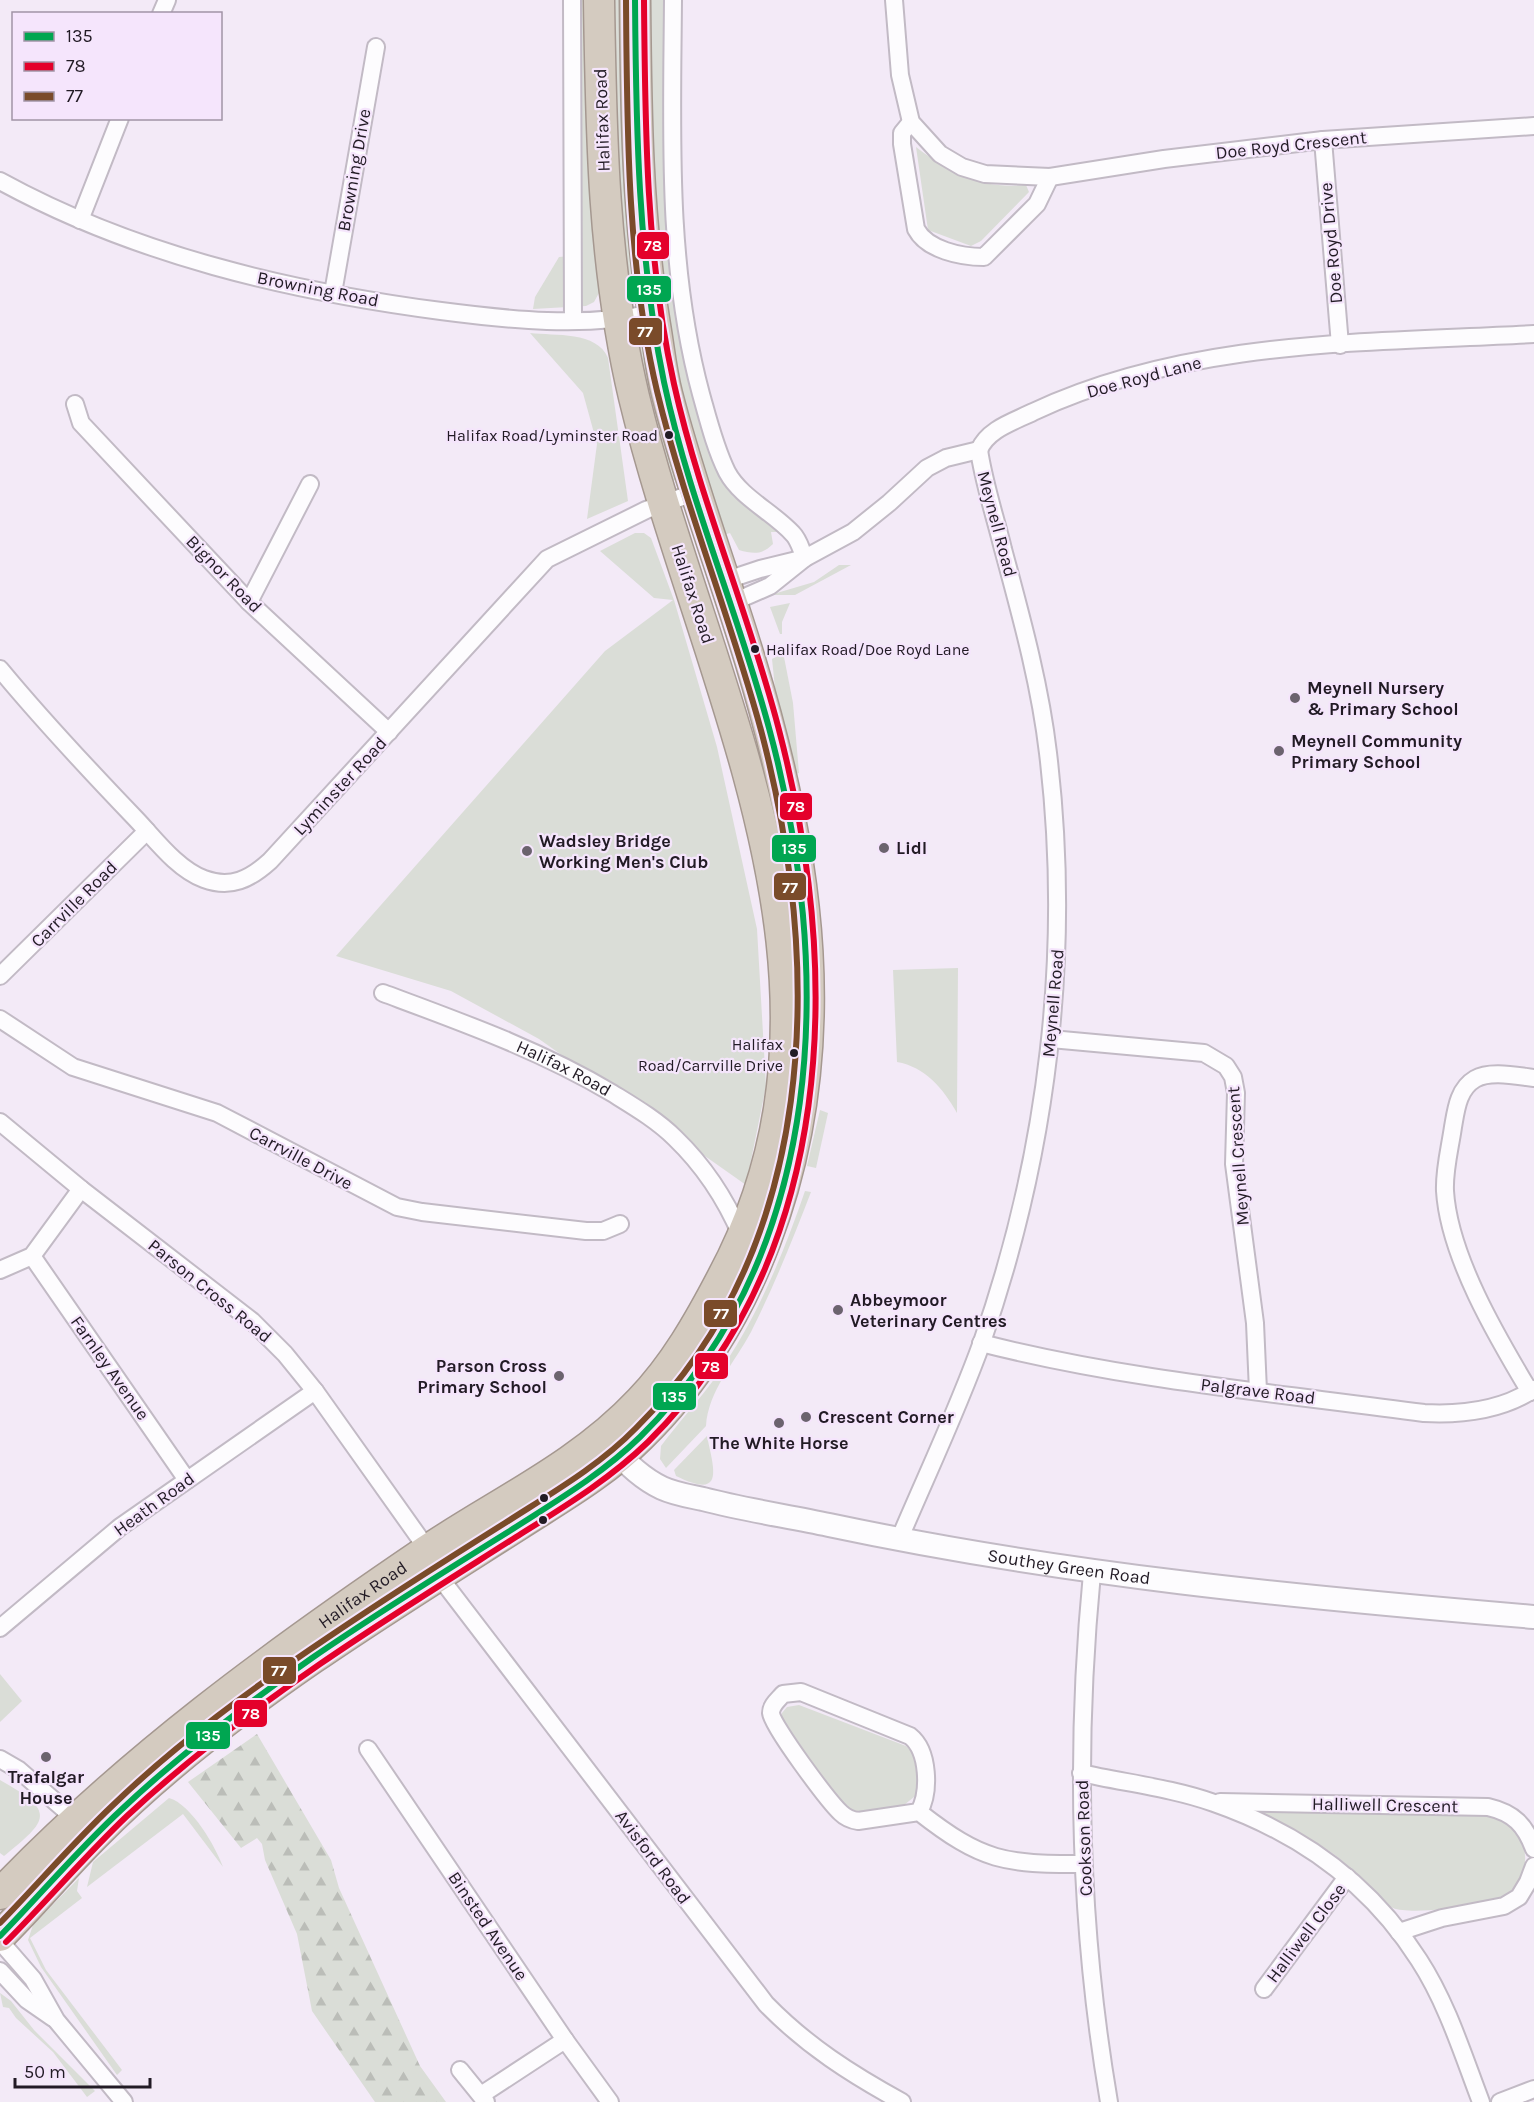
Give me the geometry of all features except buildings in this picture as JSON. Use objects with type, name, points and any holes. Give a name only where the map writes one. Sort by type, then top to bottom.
[{"type":"highway","name":"Halifax Road","points":[[599,0],[604,200],[619,319],[634,398],[754,795],[782,936],[787,1000],[785,1076],[762,1185],[742,1238],[707,1306],[677,1355],[644,1398],[612,1446]]},
{"type":"highway","name":"Halifax Road","points":[[0,1894],[84,1827],[204,1709],[433,1562],[546,1478],[612,1446],[662,1414],[696,1371],[723,1328],[755,1267],[788,1175],[798,1136],[806,1076],[811,1001],[800,877],[780,773],[754,675],[665,388],[639,206],[635,0]]},
{"type":"highway","points":[[696,602],[711,588],[728,592]]},
{"type":"highway","name":"Halifax Road","points":[[0,1936],[84,1827]]},
{"type":"street","name":"Halifax Road","points":[[572,0],[573,321]]},
{"type":"street","points":[[673,0],[672,191],[676,257],[691,357],[707,416],[726,471],[736,485],[794,535],[805,558]]},
{"type":"street","name":"Doe Royd Crescent","points":[[894,0],[900,75],[911,122],[939,154],[962,167],[985,174],[1010,177],[1050,177],[1164,159],[1323,140],[1534,126]]},
{"type":"street","name":"Browning Drive","points":[[333,293],[376,47]]},
{"type":"street","points":[[80,220],[119,120]]},
{"type":"street","points":[[911,122],[902,133],[902,144],[916,229],[921,239],[929,245],[984,257],[1037,204],[1050,177]]},
{"type":"street","name":"Doe Royd Drive","points":[[1323,140],[1340,345]]},
{"type":"street","name":"Browning Road","points":[[0,181],[80,220],[204,264],[333,293],[471,315],[573,321],[619,319],[653,313]]},
{"type":"street","name":"Doe Royd Lane","points":[[979,450],[983,440],[996,430],[1043,407],[1145,373],[1202,360],[1340,345],[1534,334]]},
{"type":"street","name":"Bignor Road","points":[[75,404],[81,423],[249,602],[389,732]]},
{"type":"street","points":[[728,592],[760,569],[805,558],[852,532],[889,503],[927,468],[946,458],[979,450]]},
{"type":"street","name":"Meynell Road","points":[[899,1540],[981,1343],[1026,1189],[1041,1114],[1057,989],[1058,880],[1048,751],[1022,619],[979,450]]},
{"type":"street","points":[[249,602],[310,484]]},
{"type":"street","name":"Lyminster Road","points":[[0,669],[77,757],[178,862],[203,879],[231,884],[246,880],[270,861],[547,559],[589,536],[696,492]]},
{"type":"street","name":"Carrville Road","points":[[0,976],[147,831]]},
{"type":"street","name":"Halifax Road","points":[[383,993],[532,1050],[581,1074],[633,1106],[675,1137],[717,1189],[742,1238]]},
{"type":"street","name":"Carrville Drive","points":[[0,1019],[74,1066],[217,1113],[397,1207],[586,1231],[603,1231],[620,1224]]},
{"type":"street","name":"Meynell Crescent","points":[[1051,1039],[1204,1053],[1218,1060],[1229,1072],[1236,1093],[1235,1175],[1255,1323],[1258,1391]]},
{"type":"street","points":[[1532,1391],[1492,1330],[1461,1254],[1449,1215],[1445,1190],[1458,1101],[1465,1088],[1475,1079],[1488,1075],[1534,1078]]},
{"type":"street","name":"Parson Cross Road","points":[[0,1122],[81,1189],[252,1321],[285,1354],[315,1390],[433,1562]]},
{"type":"street","points":[[717,1189],[731,1193],[745,1192],[762,1185]]},
{"type":"street","points":[[0,1270],[32,1256],[81,1189]]},
{"type":"street","name":"Farnley Avenue","points":[[32,1256],[187,1480]]},
{"type":"street","name":"Palgrave Road","points":[[981,1343],[1089,1367],[1451,1415],[1495,1407],[1532,1391]]},
{"type":"street","name":"Heath Road","points":[[0,1628],[120,1527],[315,1390]]},
{"type":"street","name":"Southey Green Road","points":[[612,1446],[659,1487],[669,1491],[724,1505],[899,1540],[1092,1573],[1359,1603],[1534,1617]]},
{"type":"street","name":"Avisford Road","points":[[433,1562],[766,2004],[795,2033],[822,2055],[902,2102]]},
{"type":"street","name":"Cookson Road","points":[[1092,1573],[1085,1648],[1082,1773],[1083,1864],[1091,1973],[1109,2102]]},
{"type":"street","points":[[920,1812],[926,1793],[922,1750],[910,1736],[801,1692],[783,1694],[773,1706],[771,1715],[776,1725],[842,1814],[858,1821],[920,1812],[961,1844],[982,1854],[1006,1861],[1036,1864],[1083,1864]]},
{"type":"street","name":"Binsted Avenue","points":[[368,1749],[565,2040],[610,2102]]},
{"type":"street","points":[[0,1759],[19,1770],[84,1827]]},
{"type":"street","name":"Halliwell Crescent","points":[[1082,1773],[1214,1803],[1278,1830],[1320,1854],[1347,1877],[1399,1932],[1420,1961],[1439,1996],[1480,2102]]},
{"type":"street","name":"Halliwell Crescent","points":[[1214,1803],[1488,1807],[1504,1811],[1519,1820],[1528,1832],[1534,1849]]},
{"type":"street","points":[[1399,1932],[1442,1918],[1504,1906],[1519,1897],[1534,1866]]},
{"type":"street","name":"Halliwell Close","points":[[1264,1989],[1347,1877]]},
{"type":"street","points":[[0,1941],[33,1979],[56,2020],[124,2102]]},
{"type":"street","points":[[0,1971],[27,2000],[56,2020]]},
{"type":"street","points":[[460,2070],[483,2099],[565,2040]]},
{"type":"street","points":[[1500,2102],[1534,2089]]},
{"type":"green space","points":[[580,0],[591,0],[596,249],[600,291],[594,302],[586,306],[533,309],[535,297],[559,257],[580,255]]},
{"type":"green space","points":[[611,0],[626,0],[636,287],[630,296],[623,292]]},
{"type":"green space","points":[[647,0],[669,0],[668,176],[710,437],[733,496],[781,532],[771,532],[773,544],[757,553],[739,550],[730,533],[723,535],[696,448],[658,302]]},
{"type":"green space","points":[[916,147],[942,165],[967,178],[995,185],[1026,185],[1029,192],[981,241],[971,246],[928,230]]},
{"type":"green space","points":[[530,333],[585,339],[603,349],[608,358],[628,501],[587,519],[597,444],[583,393]]},
{"type":"green space","points":[[635,338],[642,342],[680,469],[677,480],[671,481]]},
{"type":"green space","points":[[635,533],[644,533],[651,538],[674,600],[717,747],[757,929],[766,1086],[746,1185],[539,1039],[451,991],[336,956],[605,651],[673,600],[654,598],[600,551]]},
{"type":"green space","points":[[839,565],[851,565],[795,595],[770,595],[814,582]]},
{"type":"green space","points":[[790,603],[782,622],[782,634],[780,634],[770,607]]},
{"type":"green space","points":[[779,655],[784,657],[793,703],[799,773],[792,775],[778,717],[772,659]]},
{"type":"green space","points":[[958,968],[957,1113],[946,1095],[925,1074],[897,1062],[893,970]]},
{"type":"green space","points":[[820,1110],[828,1113],[816,1168],[807,1166]]},
{"type":"green space","points":[[805,1191],[811,1192],[783,1262],[751,1332],[717,1389],[706,1426],[666,1468],[660,1459],[661,1446],[718,1374],[745,1331],[788,1239]]},
{"type":"green space","points":[[707,1436],[713,1470],[709,1483],[702,1485],[692,1483],[676,1476],[674,1470]]},
{"type":"green space","points":[[0,1674],[22,1701],[0,1722]]},
{"type":"green space","points":[[799,1705],[906,1746],[915,1755],[919,1793],[899,1809],[856,1815],[844,1809],[782,1724],[782,1713],[787,1707]]},
{"type":"green space","points":[[257,1734],[331,1860],[339,1888],[420,2066],[446,2102],[375,2102],[312,2011],[297,1934],[265,1860],[262,1844],[257,1838],[241,1848],[188,1782]]},
{"type":"green space","points":[[0,1780],[31,1800],[38,1809],[40,1817],[30,1833],[4,1856],[0,1853]]},
{"type":"green space","points":[[169,1798],[186,1808],[202,1827],[223,1867],[183,1814],[87,1887],[93,1862]]},
{"type":"green space","points":[[1263,1808],[1485,1815],[1507,1822],[1520,1836],[1525,1855],[1523,1874],[1513,1890],[1491,1900],[1436,1910],[1418,1911],[1393,1908],[1369,1890],[1340,1859],[1324,1848],[1263,1816],[1257,1810]]},
{"type":"green space","points":[[79,1878],[77,1891],[82,1898],[30,1938],[46,1970],[122,2070],[117,2075],[41,1967],[28,1940],[33,1925]]},
{"type":"green space","points":[[0,1993],[11,2001],[34,2030],[95,2091],[87,2097],[53,2052],[16,2018],[9,2008],[3,2007]]},
{"type":"transit line","name":"77","points":[[0,1923],[83,1834],[137,1782],[217,1716],[352,1621],[573,1479],[606,1455],[636,1428],[697,1355],[742,1276],[773,1190],[791,1101],[797,1009],[794,916],[782,824],[762,734],[668,434],[647,343],[634,246],[628,147],[626,0]]},
{"type":"transit line","name":"135","points":[[0,1936],[105,1825],[166,1769],[214,1731],[312,1658],[576,1488],[640,1437],[702,1363],[749,1282],[781,1194],[800,1103],[807,1009],[803,914],[790,820],[769,728],[674,426],[655,335],[640,192],[635,0]]},
{"type":"transit line","name":"78","points":[[6,1942],[127,1816],[221,1736],[344,1648],[585,1493],[648,1442],[711,1367],[757,1285],[790,1198],[808,1106],[815,1012],[812,917],[799,823],[779,730],[754,643],[697,471],[674,384],[665,337],[652,241],[645,96],[644,0]]},
{"type":"place","name":"Halifax Road/Lyminster Road","points":[[669,435]]},
{"type":"place","name":"Halifax Road/Doe Royd Lane","points":[[755,649]]},
{"type":"place","name":"Meynell Nursery & Primary School","points":[[1295,698]]},
{"type":"place","name":"Meynell Community Primary School","points":[[1279,751]]},
{"type":"place","name":"Lidl","points":[[884,848]]},
{"type":"place","name":"Wadsley Bridge Working Men's Club","points":[[527,851]]},
{"type":"place","name":"Halifax Road/Carrville Drive","points":[[794,1053]]},
{"type":"place","name":"Abbeymoor Veterinary Centres","points":[[838,1310]]},
{"type":"place","name":"Parson Cross Primary School","points":[[559,1376]]},
{"type":"place","name":"Crescent Corner","points":[[806,1417]]},
{"type":"place","name":"The White Horse","points":[[779,1423]]},
{"type":"place","name":"Trafalgar House","points":[[46,1757]]}]
